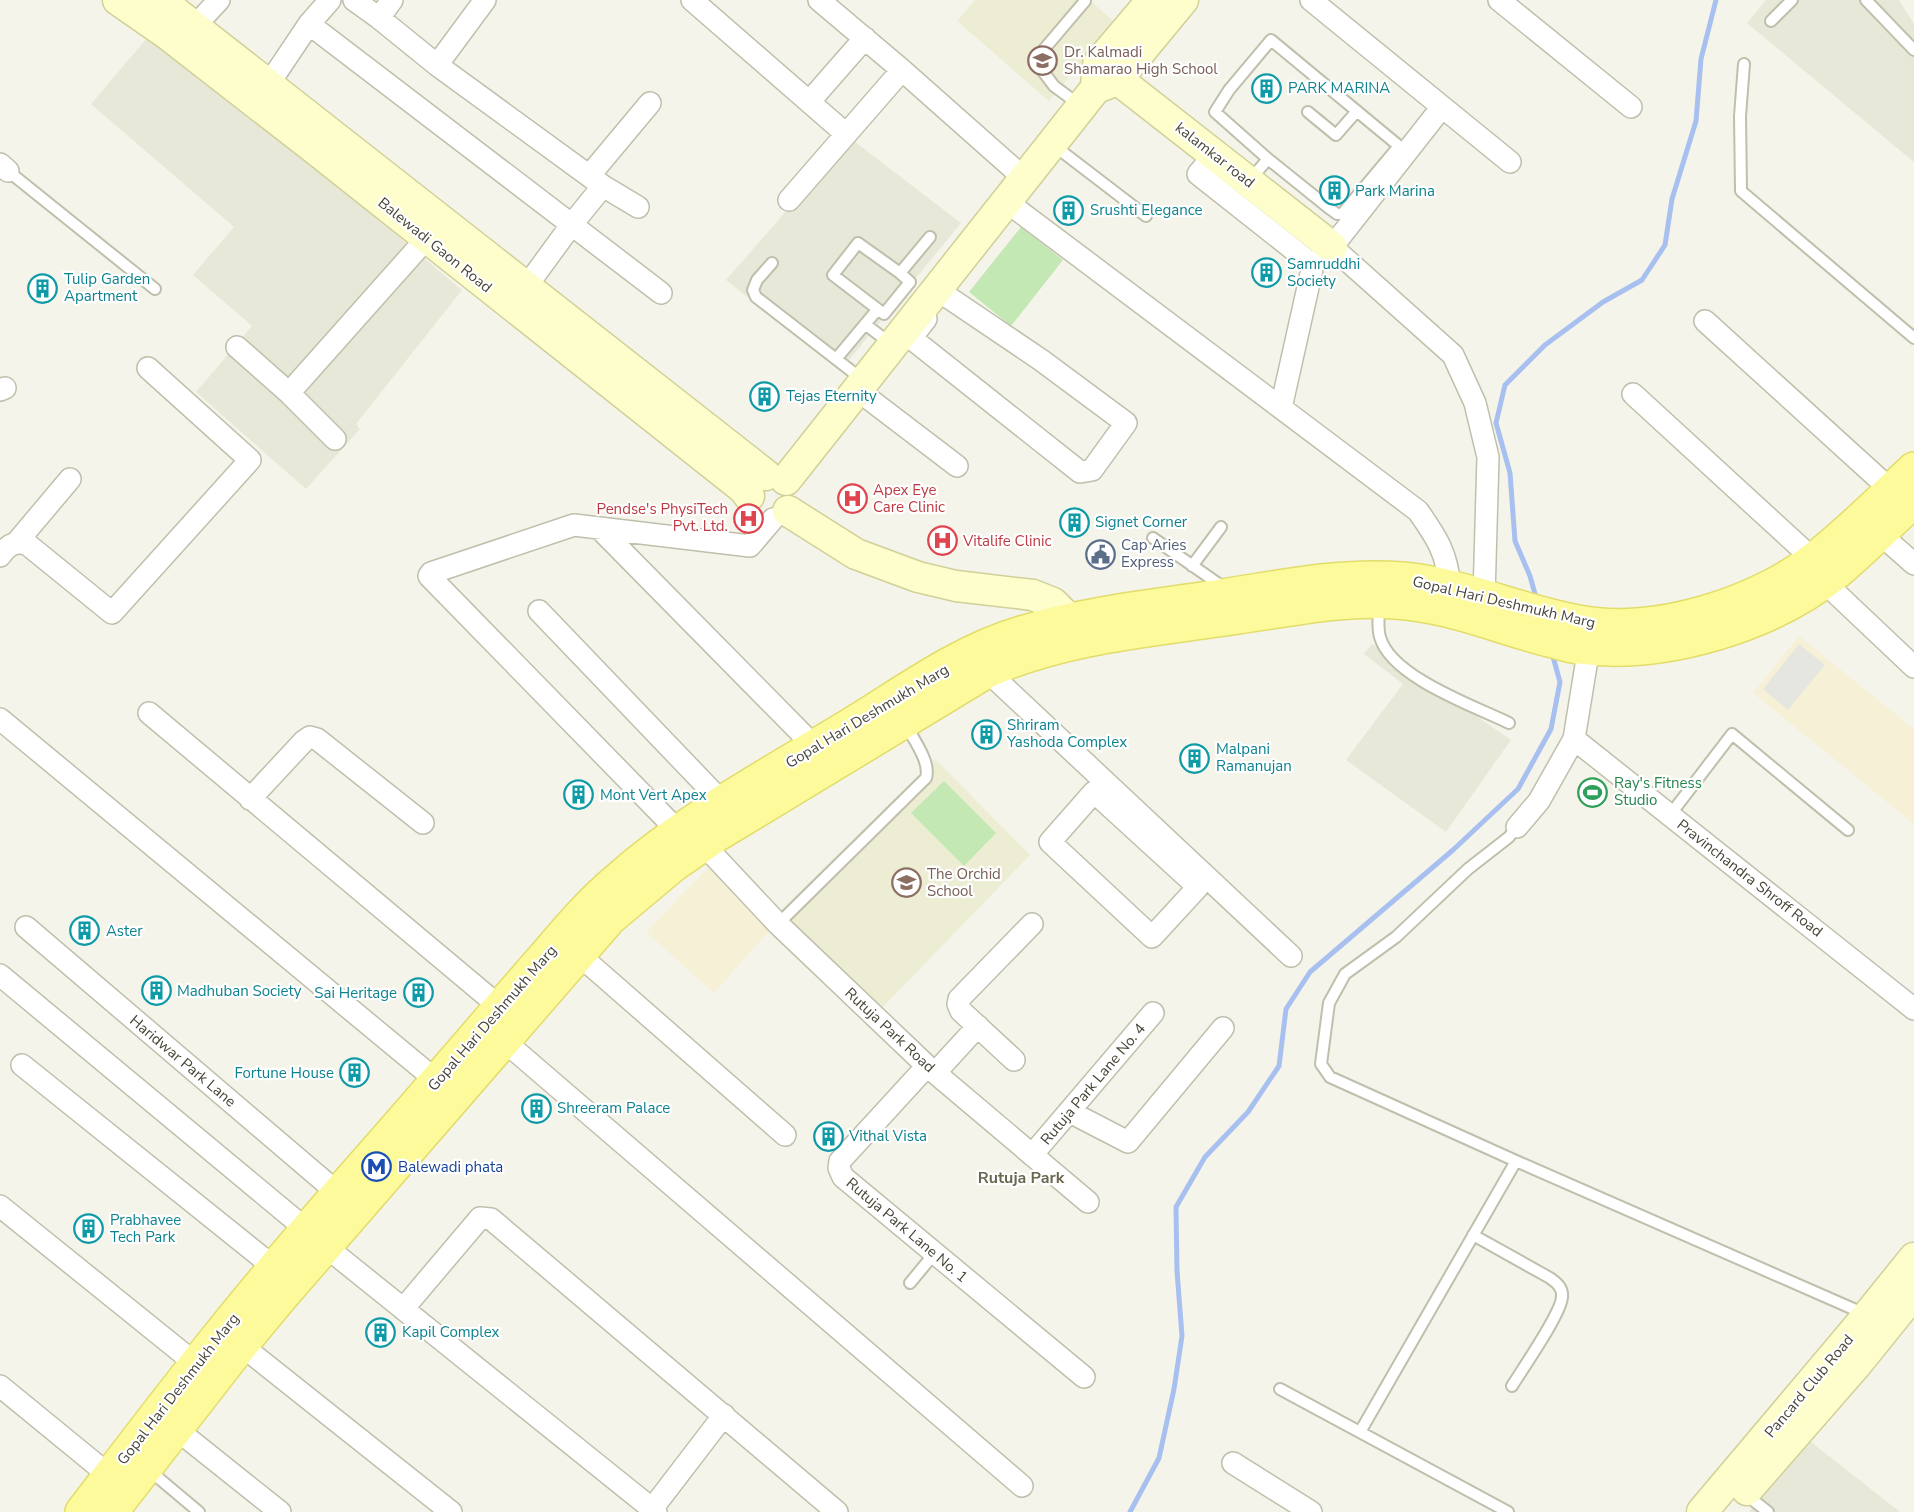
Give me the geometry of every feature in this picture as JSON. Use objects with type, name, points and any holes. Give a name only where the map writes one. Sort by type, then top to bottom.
[{"type":"main road","name":"Balewadi Gaon Road","points":[[118,0],[262,94],[519,297],[767,484]]},
{"type":"main road","name":"Balewadi Gaon Road","points":[[160,0],[195,26],[315,149],[426,238],[519,297]]},
{"type":"main road","points":[[767,484],[791,487],[793,495],[792,504],[780,515],[764,518],[756,514],[751,507],[767,484],[860,384],[891,345],[940,292],[1098,85],[1152,0]]},
{"type":"main road","points":[[1098,85],[1183,0]]},
{"type":"main road","name":"kalamkar road","points":[[1098,85],[1215,154],[1249,181],[1322,256]]},
{"type":"main road","name":"Gopal Hari Deshmukh Marg","points":[[1818,570],[1837,571],[1879,533],[1906,486]]},
{"type":"main road","name":"Gopal Hari Deshmukh Marg","points":[[1072,631],[1106,636],[1334,603],[1378,602],[1416,604],[1528,622],[1581,639],[1600,625],[1631,625],[1677,619],[1714,609],[1818,570],[1906,486]]},
{"type":"main road","points":[[780,515],[856,554],[918,577],[956,586],[1032,596],[1053,603],[1072,631]]},
{"type":"main road","name":"Gopal Hari Deshmukh Marg","points":[[82,1512],[110,1476],[192,1382],[275,1269],[316,1238],[503,1040],[610,918],[723,803],[973,652],[1017,646],[1233,594],[1332,580],[1368,578],[1395,578],[1450,587],[1484,596],[1528,622]]},
{"type":"main road","name":"Gopal Hari Deshmukh Marg","points":[[111,1512],[176,1429],[192,1382],[241,1345],[316,1238],[339,1194],[593,902],[620,877],[904,720],[987,671],[1017,646]]},
{"type":"main road","name":"Pancard Club Road","points":[[1702,1512],[1914,1258]]},
{"type":"main road","name":"Pancard Club Road","points":[[1736,1503],[1856,1365],[1914,1293]]},
{"type":"street","points":[[195,26],[219,0]]},
{"type":"street","points":[[262,94],[309,24],[330,0]]},
{"type":"street","points":[[354,0],[437,65],[596,181],[638,207]]},
{"type":"street","points":[[379,18],[392,0]]},
{"type":"street","points":[[437,65],[485,0]]},
{"type":"street","points":[[692,0],[846,134]]},
{"type":"street","points":[[819,0],[902,70],[1016,190],[1281,408],[1418,511],[1436,537],[1448,564],[1450,587]]},
{"type":"street","points":[[1311,0],[1510,162]]},
{"type":"street","points":[[1499,0],[1631,107]]},
{"type":"street","points":[[309,24],[661,293]]},
{"type":"street","points":[[809,102],[865,38]]},
{"type":"street","points":[[789,200],[902,70]]},
{"type":"street","points":[[519,297],[572,224],[596,181],[650,103]]},
{"type":"street","points":[[1281,408],[1322,256],[1442,107]]},
{"type":"street","points":[[1215,154],[1198,174],[1322,256],[1453,355],[1475,403],[1488,457],[1484,596]]},
{"type":"street","points":[[289,393],[426,238]]},
{"type":"street","points":[[940,292],[1041,360],[1126,423],[1092,470],[1080,472],[911,338],[940,292]]},
{"type":"street","points":[[1705,321],[1906,486]]},
{"type":"street","points":[[237,347],[289,393],[335,439]]},
{"type":"street","points":[[17,542],[27,544],[112,613],[250,460],[148,368]]},
{"type":"street","points":[[860,384],[957,466]]},
{"type":"street","points":[[1633,394],[1818,570],[1914,667]]},
{"type":"street","points":[[0,556],[7,546],[17,542],[70,479]]},
{"type":"street","points":[[598,528],[750,546],[780,515]]},
{"type":"street","name":"Rutuja Park Road","points":[[598,528],[568,519],[431,573],[429,576],[778,924],[931,1069],[1088,1202]]},
{"type":"street","points":[[598,528],[815,747]]},
{"type":"street","points":[[1879,533],[1914,564]]},
{"type":"street","points":[[539,611],[723,803]]},
{"type":"street","points":[[1517,827],[1539,801],[1574,739],[1581,639]]},
{"type":"street","points":[[987,671],[1142,826],[1198,886],[1152,937],[1050,842],[1094,792],[1142,826],[1291,956]]},
{"type":"street","points":[[149,713],[500,1007]]},
{"type":"street","points":[[0,719],[437,1081]]},
{"type":"street","points":[[250,799],[310,737],[326,746],[423,823]]},
{"type":"street","name":"Pravinchandra Shroff Road","points":[[1574,739],[1914,1009]]},
{"type":"street","points":[[1014,1060],[961,1011],[958,1004],[959,999],[1032,924]]},
{"type":"street","name":"Haridwar Park Lane","points":[[26,927],[339,1194]]},
{"type":"street","points":[[578,954],[785,1135]]},
{"type":"street","points":[[0,975],[316,1238],[654,1510],[724,1415]]},
{"type":"street","name":"Rutuja Park Lane No. 4","points":[[1032,1155],[1153,1012]]},
{"type":"street","points":[[931,1069],[978,1026]]},
{"type":"street","points":[[1070,1112],[1128,1142],[1223,1028]]},
{"type":"street","points":[[503,1040],[1022,1486]]},
{"type":"street","points":[[22,1065],[275,1269]]},
{"type":"street","name":"Rutuja Park Lane No. 1","points":[[931,1069],[840,1161],[839,1168],[843,1176],[934,1254],[1084,1377]]},
{"type":"street","points":[[0,1206],[192,1382]]},
{"type":"street","points":[[403,1309],[480,1218],[491,1219],[837,1512]]},
{"type":"street","points":[[241,1345],[451,1512]]},
{"type":"street","points":[[0,1386],[110,1476]]},
{"type":"street","points":[[176,1429],[280,1512]]},
{"type":"street","points":[[1233,1462],[1311,1512]]},
{"type":"lane","points":[[1771,21],[1792,0]]},
{"type":"lane","points":[[1866,0],[1914,50]]},
{"type":"lane","points":[[1085,1],[1040,54],[1036,62],[1054,86],[1098,85]]},
{"type":"lane","points":[[1270,40],[1399,146],[1342,214],[1337,214],[1268,159],[1215,112],[1229,90],[1270,40]]},
{"type":"lane","points":[[1744,64],[1740,116],[1741,191],[1914,338]]},
{"type":"lane","points":[[1308,112],[1336,135],[1357,111]]},
{"type":"lane","points":[[1052,144],[1146,216]]},
{"type":"lane","points":[[1249,181],[1268,159]]},
{"type":"lane","points":[[4,167],[155,289]]},
{"type":"lane","points":[[900,273],[930,237]]},
{"type":"lane","points":[[858,243],[910,282],[884,314],[877,310],[833,275],[858,243]]},
{"type":"lane","points":[[772,263],[757,280],[753,290],[756,297],[836,359],[860,384]]},
{"type":"lane","points":[[836,359],[877,310]]},
{"type":"lane","points":[[865,324],[891,345]]},
{"type":"lane","points":[[1192,566],[1221,527]]},
{"type":"lane","points":[[1153,538],[1233,594]]},
{"type":"lane","points":[[1378,602],[1379,637],[1390,656],[1428,685],[1509,723]]},
{"type":"lane","points":[[778,924],[926,778],[928,771],[925,762],[904,720]]},
{"type":"lane","points":[[1671,815],[1732,734],[1848,830]]},
{"type":"lane","points":[[1517,827],[1509,837],[1468,869],[1396,937],[1345,974],[1329,1003],[1321,1064],[1330,1077],[1868,1315]]},
{"type":"lane","points":[[1360,1432],[1516,1161]]},
{"type":"lane","points":[[1473,1235],[1550,1278],[1559,1285],[1563,1294],[1557,1314],[1512,1386]]},
{"type":"lane","points":[[910,1283],[934,1254]]},
{"type":"lane","points":[[1280,1389],[1508,1512]]},
{"type":"lane","points":[[146,1468],[200,1512]]},
{"type":"lane","points":[[1736,1503],[1768,1512]]},
{"type":"shaded area","name":"Dr. Kalmadi Shamarao High School","points":[[975,0],[1089,0],[1115,22],[1049,101],[957,21]]},
{"type":"shaded area","points":[[1766,0],[1899,0],[1914,24],[1914,162],[1747,23]]},
{"type":"shaded area","points":[[153,31],[462,290],[356,424],[360,429],[306,489],[196,392],[252,326],[193,275],[234,227],[91,104]]},
{"type":"shaded area","points":[[850,138],[961,223],[840,371],[726,280]]},
{"type":"shaded area","points":[[1799,636],[1914,729],[1914,824],[1753,693]]},
{"type":"shaded area","points":[[1372,644],[1511,740],[1446,832],[1346,760],[1403,684],[1364,654]]},
{"type":"shaded area","points":[[1799,644],[1825,665],[1788,710],[1763,689]]},
{"type":"shaded area","name":"The Orchid School","points":[[935,759],[1030,855],[880,1010],[780,911]]},
{"type":"shaded area","points":[[708,868],[771,929],[714,993],[646,932]]},
{"type":"shaded area","points":[[1806,1438],[1900,1512],[1749,1512]]},
{"type":"green space","points":[[1021,227],[1063,260],[1011,326],[969,292]]},
{"type":"green space","points":[[944,781],[996,833],[964,866],[911,813]]},
{"type":"waterway","points":[[1537,601],[1530,576],[1515,541],[1510,473],[1496,423],[1505,385],[1545,345],[1603,302],[1642,280],[1665,245],[1672,199],[1696,121],[1701,59],[1716,0]]},
{"type":"waterway","points":[[1130,1512],[1159,1458],[1174,1389],[1182,1336],[1177,1271],[1176,1207],[1205,1157],[1248,1112],[1279,1066],[1286,1009],[1310,972],[1453,850],[1518,789],[1551,729],[1560,682],[1552,653]]},
{"type":"place","name":"Dr. Kalmadi Shamarao High School","points":[[1043,61]]},
{"type":"place","name":"PARK MARINA","points":[[1267,88]]},
{"type":"place","name":"Park Marina","points":[[1334,191]]},
{"type":"place","name":"Srushti Elegance","points":[[1069,210]]},
{"type":"place","name":"Samruddhi Society","points":[[1266,273]]},
{"type":"place","name":"Tulip Garden Apartment","points":[[43,288]]},
{"type":"place","name":"Tejas Eternity","points":[[765,396]]},
{"type":"place","name":"Apex Eye Care Clinic","points":[[852,499]]},
{"type":"place","name":"Pendse's PhysiTech Pvt. Ltd.","points":[[749,518]]},
{"type":"place","name":"Signet Corner","points":[[1074,522]]},
{"type":"place","name":"Vitalife Clinic","points":[[942,541]]},
{"type":"place","name":"Cap Aries Express","points":[[1100,554]]},
{"type":"place","name":"Shriram Yashoda Complex","points":[[986,734]]},
{"type":"place","name":"Malpani Ramanujan","points":[[1195,758]]},
{"type":"place","name":"Ray's Fitness Studio","points":[[1593,792]]},
{"type":"place","name":"Mont Vert Apex","points":[[579,795]]},
{"type":"place","name":"The Orchid School","points":[[906,883]]},
{"type":"place","name":"Aster","points":[[85,931]]},
{"type":"place","name":"Madhuban Society","points":[[156,991]]},
{"type":"place","name":"Sai Heritage","points":[[418,993]]},
{"type":"place","name":"Fortune House","points":[[355,1073]]},
{"type":"place","name":"Shreeram Palace","points":[[536,1108]]},
{"type":"place","name":"Vithal Vista","points":[[828,1136]]},
{"type":"place","name":"Balewadi phata","points":[[377,1167]]},
{"type":"place","name":"Prabhavee Tech Park","points":[[89,1229]]},
{"type":"place","name":"Kapil Complex","points":[[381,1332]]},
{"type":"district","name":"Rutuja Park","points":[[1021,1178]]}]
